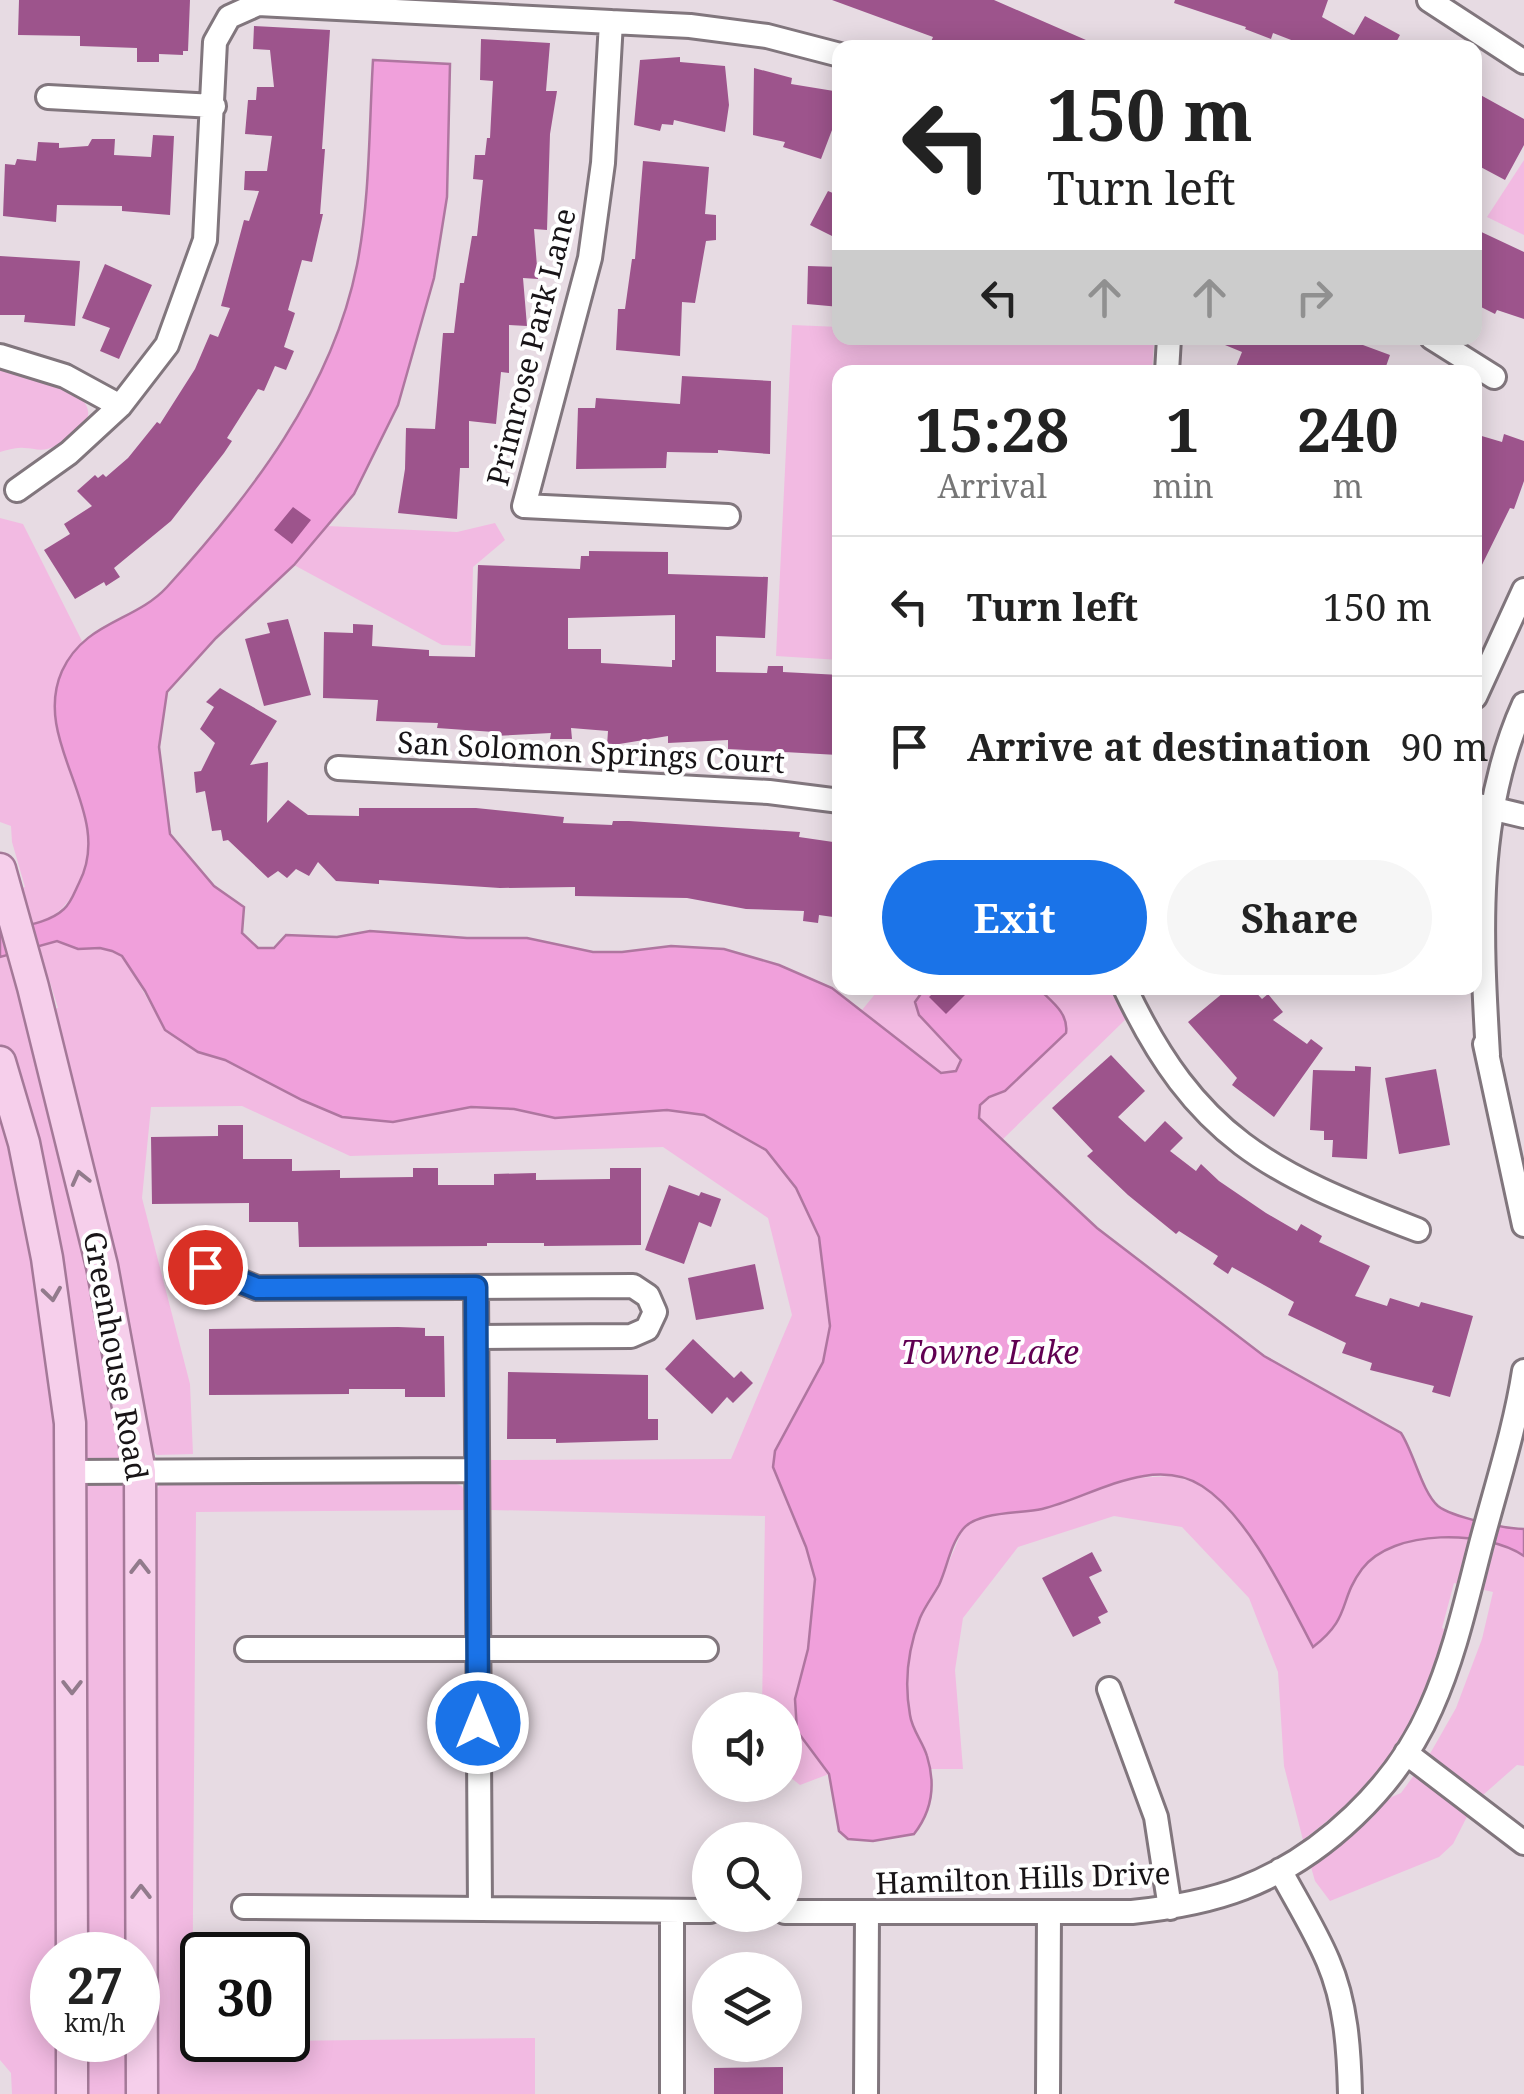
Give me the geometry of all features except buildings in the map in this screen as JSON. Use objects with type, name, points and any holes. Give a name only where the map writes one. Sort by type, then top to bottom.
[{"type":"main road","name":"Greenhouse Road","points":[[3,882],[33,986],[102,1266],[140,1472],[142,2094]]},
{"type":"main road","name":"Greenhouse Road","points":[[0,1062],[24,1143],[47,1258],[70,1423],[72,1932]]},
{"type":"main road","points":[[72,2062],[72,2094]]},
{"type":"street","points":[[1429,0],[1524,62]]},
{"type":"street","points":[[17,490],[68,453],[120,406],[167,345],[205,240],[216,42],[229,17],[258,4],[690,26],[767,36],[832,54]]},
{"type":"street","name":"Primrose Park Lane","points":[[611,22],[603,163],[590,258],[524,506],[728,516]]},
{"type":"street","points":[[1492,39],[1524,41]]},
{"type":"street","points":[[48,97],[214,106]]},
{"type":"street","points":[[1443,345],[1475,365]]},
{"type":"street","points":[[0,356],[64,376],[120,406]]},
{"type":"street","points":[[1482,369],[1494,377]]},
{"type":"street","points":[[1482,682],[1524,590]]},
{"type":"street","points":[[1482,874],[1483,806],[1524,704]]},
{"type":"street","name":"San Solomon Springs Court","points":[[338,768],[769,792],[832,800]]},
{"type":"street","points":[[1483,806],[1524,816]]},
{"type":"street","points":[[1482,958],[1488,1055]]},
{"type":"street","points":[[1129,995],[1162,1060],[1193,1100],[1232,1139],[1332,1198],[1418,1230]]},
{"type":"street","points":[[1472,995],[1524,1225]]},
{"type":"street","points":[[205,1267],[257,1288],[633,1286],[648,1296],[654,1312],[647,1329],[631,1336],[478,1338]]},
{"type":"street","points":[[476,1287],[480,1908]]},
{"type":"street","name":"Hamilton Hills Drive","points":[[802,1912],[1170,1908],[1245,1888],[1280,1870],[1342,1827],[1406,1753],[1430,1712],[1461,1622],[1524,1371]]},
{"type":"street","points":[[72,1472],[477,1470]]},
{"type":"street","points":[[246,1650],[706,1649]]},
{"type":"street","points":[[1109,1689],[1156,1816],[1170,1908]]},
{"type":"street","points":[[1406,1753],[1524,1843]]},
{"type":"street","points":[[1280,1870],[1317,1939],[1337,1987],[1347,2036],[1350,2094]]},
{"type":"street","points":[[244,1907],[692,1911]]},
{"type":"street","points":[[672,1911],[672,2094]]},
{"type":"street","points":[[1048,1912],[1048,2094]]},
{"type":"street","points":[[866,1914],[866,2094]]},
{"type":"shaded area","points":[[1524,160],[1524,235],[1487,217]]},
{"type":"shaded area","points":[[792,325],[832,327],[832,345],[1154,345],[1152,365],[832,365],[832,660],[776,656]]},
{"type":"shaded area","points":[[0,369],[76,394],[86,404],[88,415],[81,428],[51,448],[0,452]]},
{"type":"shaded area","points":[[0,518],[23,524],[82,641],[65,667],[55,696],[61,743],[84,812],[88,859],[72,896],[56,913],[38,922],[0,931],[0,895],[25,887],[11,826],[0,822]]},
{"type":"shaded area","points":[[495,523],[505,540],[473,567],[471,646],[442,645],[294,565],[327,526],[457,532]]},
{"type":"shaded area","points":[[57,941],[78,949],[100,948],[123,956],[165,1030],[198,1052],[225,1060],[342,1117],[471,1107],[514,1109],[555,1118],[667,1110],[704,1115],[766,1150],[796,1188],[819,1237],[830,1326],[823,1362],[773,1467],[815,1579],[808,1649],[797,1692],[762,1692],[765,1516],[491,1510],[490,1460],[731,1459],[792,1315],[768,1218],[663,1147],[350,1156],[242,1106],[151,1107],[142,1198],[190,1384],[193,1454],[157,1455],[146,1445],[114,1256],[51,1010],[58,1008],[49,979],[18,987],[74,1183],[121,1445],[128,1569],[129,1932],[30,1932],[30,2062],[129,2062],[129,2094],[12,2094],[11,2073],[0,2060],[0,957]]},
{"type":"shaded area","points":[[874,995],[920,995],[916,1002],[919,1015],[961,1060],[956,1071],[941,1073],[862,1010]]},
{"type":"shaded area","points":[[1045,995],[1117,995],[1127,1018],[1001,1141],[979,1118],[980,1105],[1005,1091],[1066,1033],[1063,1013]]},
{"type":"shaded area","points":[[1172,1476],[1202,1486],[1235,1517],[1265,1559],[1313,1647],[1334,1627],[1362,1569],[1395,1546],[1440,1537],[1464,1538],[1507,1547],[1524,1556],[1524,1766],[1517,1765],[1474,1803],[1453,1844],[1439,1857],[1330,1901],[1315,1881],[1311,1867],[1372,1818],[1387,1799],[1401,1793],[1431,1752],[1456,1708],[1482,1639],[1493,1592],[1454,1583],[1442,1628],[1448,1631],[1428,1693],[1408,1732],[1368,1783],[1303,1840],[1284,1766],[1278,1672],[1249,1598],[1182,1527],[1114,1516],[1018,1547],[963,1618],[955,1670],[963,1769],[929,1769],[910,1720],[906,1691],[909,1655],[920,1616],[939,1585],[963,1529],[978,1518],[1047,1507],[1137,1478]]},
{"type":"shaded area","points":[[228,1481],[451,1482],[462,1486],[467,1510],[196,1512],[193,1932],[180,1932],[180,2062],[310,2062],[310,2041],[535,2038],[535,2094],[152,2094],[152,2062],[160,2062],[160,1932],[151,1932],[149,1500],[160,1485]]},
{"type":"shaded area","points":[[802,1725],[808,1748],[829,1774],[802,1784]]},
{"type":"water","name":"Towne Lake","points":[[373,60],[450,64],[447,197],[434,278],[398,405],[354,494],[294,565],[216,638],[167,692],[159,747],[170,834],[214,886],[244,907],[242,933],[258,948],[274,948],[286,935],[337,937],[370,931],[527,938],[593,952],[671,946],[724,949],[779,965],[832,988],[832,995],[841,995],[941,1073],[956,1071],[961,1060],[919,1015],[915,1002],[920,995],[1045,995],[1062,1013],[1066,1033],[1005,1091],[980,1105],[979,1118],[1097,1228],[1264,1356],[1401,1433],[1427,1491],[1438,1506],[1480,1522],[1524,1529],[1524,1556],[1487,1541],[1464,1538],[1440,1537],[1395,1546],[1362,1569],[1334,1627],[1313,1647],[1279,1582],[1236,1517],[1202,1486],[1182,1477],[1142,1476],[1042,1509],[978,1519],[963,1529],[955,1542],[939,1585],[920,1618],[910,1654],[910,1715],[931,1777],[931,1797],[925,1816],[914,1834],[873,1841],[848,1839],[839,1831],[829,1774],[802,1738],[802,1692],[797,1692],[808,1649],[815,1579],[773,1467],[775,1451],[823,1362],[830,1326],[819,1237],[796,1188],[766,1150],[704,1115],[667,1110],[555,1118],[514,1109],[471,1107],[393,1122],[342,1117],[225,1060],[198,1052],[165,1030],[122,956],[112,951],[78,949],[57,941],[0,957],[0,931],[42,921],[64,909],[88,856],[81,804],[56,725],[55,698],[62,671],[84,642],[167,587],[257,478],[308,398],[329,355],[345,311],[361,240]]},
{"type":"route","points":[[205,1267],[257,1288],[476,1287],[478,1723]]}]
